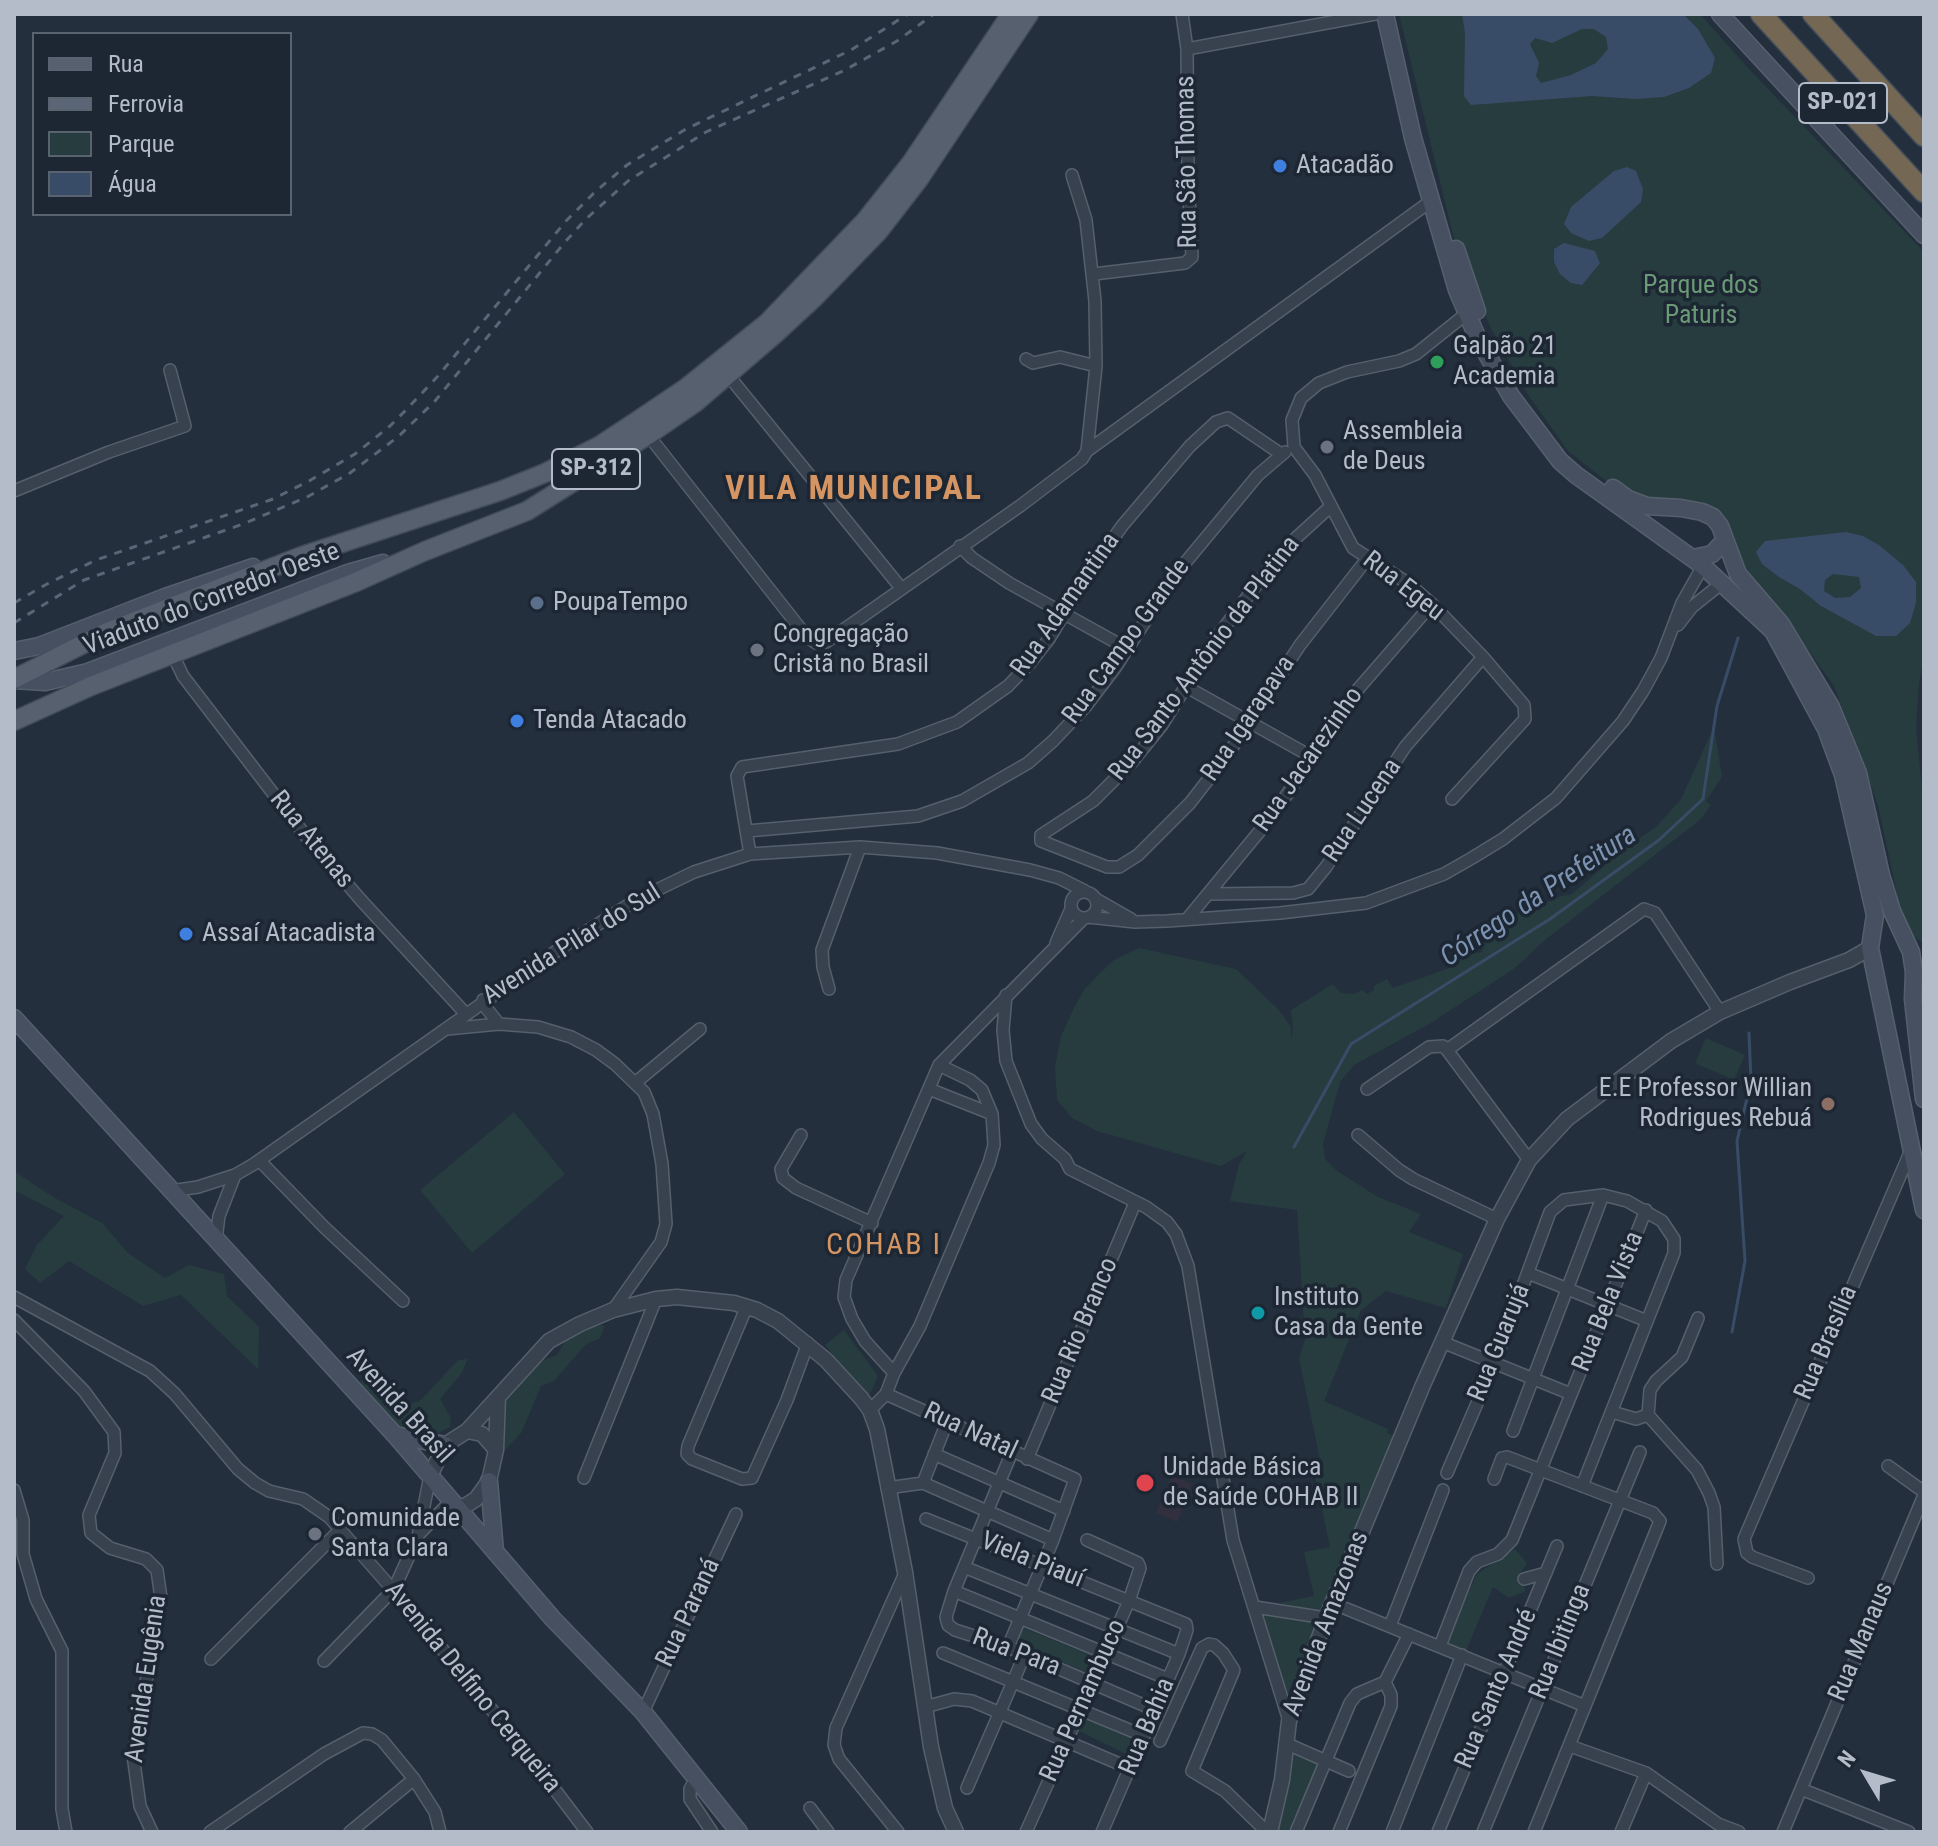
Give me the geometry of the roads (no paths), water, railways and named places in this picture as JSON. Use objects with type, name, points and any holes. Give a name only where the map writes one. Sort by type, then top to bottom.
[{"type":"highway","name":"SP-021","points":[[1761,14],[1924,192]]},
{"type":"highway","name":"SP-021","points":[[1813,14],[1924,136]]},
{"type":"main road","name":"SP-312","points":[[14,721],[169,650],[356,582],[527,511],[642,428],[767,323],[865,221],[911,163],[1011,14]]},
{"type":"main road","name":"SP-312","points":[[14,679],[105,633],[302,556],[500,491],[545,473],[696,402],[814,298],[878,232],[919,179],[1029,14]]},
{"type":"main road","points":[[1385,14],[1413,138],[1466,314],[1511,396],[1560,461],[1698,562],[1773,631],[1826,729],[1843,775],[1875,915],[1870,946],[1873,968],[1924,1210]]},
{"type":"main road","points":[[1396,14],[1441,198],[1473,303],[1520,390],[1558,441],[1583,467],[1628,499],[1647,506],[1681,508],[1713,517],[1720,526],[1738,574],[1790,637],[1818,681],[1858,773],[1892,911],[1913,948],[1919,969],[1913,999],[1924,1099]]},
{"type":"main road","points":[[1720,14],[1924,235]]},
{"type":"main road","points":[[1666,540],[1671,518],[1681,508]]},
{"type":"main road","points":[[1698,562],[1712,554],[1725,540]]},
{"type":"main road","name":"Viaduto do Corredor Oeste","points":[[14,651],[39,646],[243,570],[302,556]]},
{"type":"main road","name":"Viaduto do Corredor Oeste","points":[[14,679],[61,680],[169,650]]},
{"type":"main road","points":[[1870,946],[1887,934],[1913,948]]},
{"type":"main road","points":[[1880,1004],[1897,1006],[1913,999]]},
{"type":"main road","name":"Avenida Brasil","points":[[14,1018],[395,1435],[553,1619],[643,1712],[739,1832]]},
{"type":"main road","points":[[395,1435],[445,1445]]},
{"type":"main road","points":[[489,1481],[495,1552]]},
{"type":"street","name":"Rua São Thomas","points":[[1094,274],[1185,263],[1192,257],[1187,49],[1182,14]]},
{"type":"street","points":[[1187,49],[1375,14]]},
{"type":"street","points":[[1072,175],[1086,220],[1094,274],[1096,366],[1084,455]]},
{"type":"street","points":[[642,428],[807,637],[816,643],[826,642],[1020,506],[1084,455],[1431,201]]},
{"type":"street","points":[[1294,447],[1292,420],[1307,391],[1347,372],[1399,361],[1416,354],[1466,314]]},
{"type":"street","points":[[1026,359],[1031,363],[1060,357],[1096,366]]},
{"type":"street","points":[[14,491],[109,452],[185,426],[170,370]]},
{"type":"street","points":[[728,375],[901,588]]},
{"type":"street","name":"Rua Adamantina","points":[[747,831],[737,776],[746,764],[898,744],[957,722],[1008,686],[1049,639],[1095,563],[1146,495],[1216,422],[1228,418],[1281,454]]},
{"type":"street","name":"Rua Campo Grande","points":[[747,831],[918,816],[962,801],[1028,763],[1086,706],[1115,668],[1175,575],[1258,475],[1281,454],[1294,447]]},
{"type":"street","name":"Rua Egeu","points":[[1294,447],[1315,475],[1348,541],[1367,559],[1409,584],[1432,604],[1520,698],[1526,716],[1452,799]]},
{"type":"street","name":"Rua Santo Antônio da Platina","points":[[1119,867],[1100,865],[1039,839],[1093,801],[1123,772],[1162,725],[1213,642],[1267,571],[1297,537],[1331,506]]},
{"type":"street","points":[[960,546],[986,568],[1126,648]]},
{"type":"street","name":"Rua Igarapava","points":[[1119,867],[1154,842],[1190,803],[1249,723],[1300,645],[1367,559]]},
{"type":"street","points":[[1051,875],[1076,916],[1135,922],[1280,913],[1366,903],[1444,874],[1534,817],[1576,778],[1623,721],[1643,691],[1673,632],[1698,562]]},
{"type":"street","points":[[1673,632],[1692,607],[1722,583]]},
{"type":"street","name":"Rua Jacarezinho","points":[[1188,918],[1273,815],[1359,688],[1432,604]]},
{"type":"street","name":"Rua Atenas","points":[[169,650],[183,676],[305,835],[465,1013]]},
{"type":"street","name":"Rua Lucena","points":[[1208,894],[1297,893],[1308,889],[1326,867],[1405,747],[1483,657]]},
{"type":"street","points":[[1185,686],[1312,757]]},
{"type":"street","points":[[747,831],[750,854]]},
{"type":"street","points":[[829,989],[822,950],[860,847]]},
{"type":"street","name":"Avenida Pilar do Sul","points":[[171,1191],[198,1187],[235,1175],[260,1161],[483,1000],[638,899],[694,872],[750,854],[860,847],[970,858],[1051,875],[1085,891],[1135,922]]},
{"type":"street","points":[[1054,947],[1076,893],[1085,891]]},
{"type":"street","points":[[894,1373],[865,1341],[852,1319],[844,1297],[846,1280],[939,1065],[1054,947],[1095,912],[1096,899]]},
{"type":"street","points":[[1447,1050],[1644,909],[1655,913],[1720,1012]]},
{"type":"street","name":"Avenida Amazonas","points":[[1268,1832],[1282,1780],[1289,1721],[1326,1618],[1442,1342],[1497,1219],[1529,1160],[1567,1119],[1671,1041],[1720,1012],[1849,960],[1870,946]]},
{"type":"street","points":[[1849,960],[1873,968]]},
{"type":"street","points":[[1006,995],[1003,1030],[1006,1061],[1031,1124],[1042,1139],[1065,1159],[1070,1169],[1146,1207],[1167,1222],[1176,1234],[1188,1266],[1233,1540],[1289,1721]]},
{"type":"street","points":[[483,1000],[499,1024]]},
{"type":"street","points":[[444,1029],[499,1024],[538,1027],[571,1037],[596,1050],[644,1092],[653,1114],[663,1174],[666,1224],[661,1242],[613,1310]]},
{"type":"street","points":[[635,1083],[700,1029]]},
{"type":"street","points":[[1367,1089],[1429,1047],[1443,1046],[1529,1160]]},
{"type":"street","points":[[870,1410],[886,1394],[920,1326],[994,1145],[992,1114],[986,1096],[976,1084],[939,1065]]},
{"type":"street","points":[[929,1089],[992,1114]]},
{"type":"street","points":[[801,1135],[781,1169],[783,1178],[796,1188],[872,1223]]},
{"type":"street","points":[[1358,1135],[1413,1179],[1497,1219]]},
{"type":"street","name":"Rua Brasília","points":[[1808,1578],[1752,1557],[1747,1553],[1744,1539],[1912,1147]]},
{"type":"street","points":[[260,1161],[403,1301]]},
{"type":"street","points":[[216,1240],[219,1216],[235,1175]]},
{"type":"street","points":[[1513,1431],[1603,1195],[1646,1210],[1671,1232],[1674,1253],[1582,1486]]},
{"type":"street","name":"Rua Guarujá","points":[[1447,1473],[1494,1364],[1550,1212],[1564,1200],[1603,1195]]},
{"type":"street","name":"Rua Rio Branco","points":[[1027,1459],[1135,1203]]},
{"type":"street","name":"Rua Bela Vista","points":[[1440,1646],[1469,1571],[1477,1562],[1498,1554],[1512,1540],[1646,1210]]},
{"type":"street","points":[[1528,1273],[1647,1321]]},
{"type":"street","name":"Avenida Delfino Cerqueira","points":[[14,1297],[150,1371],[175,1394],[238,1469],[269,1491],[303,1499],[329,1517],[394,1589],[587,1832]]},
{"type":"street","points":[[324,1661],[394,1589],[418,1536],[430,1476],[445,1445],[467,1431],[549,1341],[613,1310],[656,1299],[677,1297],[747,1306],[778,1321],[808,1343],[870,1410],[877,1429],[905,1572],[931,1747],[945,1808],[956,1832]]},
{"type":"street","points":[[584,1478],[656,1299]]},
{"type":"street","points":[[747,1306],[688,1446],[687,1454],[692,1459],[742,1479],[752,1478],[787,1400],[808,1343]]},
{"type":"street","points":[[1698,1318],[1682,1357],[1650,1390],[1650,1419],[1697,1470],[1709,1493],[1714,1507],[1717,1564]]},
{"type":"street","name":"Avenida Eugênia","points":[[14,1320],[84,1391],[114,1432],[115,1453],[89,1515],[91,1533],[110,1548],[146,1559],[157,1570],[161,1598],[133,1755],[140,1806],[152,1832]]},
{"type":"street","points":[[1442,1342],[1571,1394]]},
{"type":"street","name":"Rua Natal","points":[[886,1394],[1075,1479],[1064,1511]]},
{"type":"street","points":[[418,1536],[453,1504],[465,1506],[476,1499],[489,1481],[496,1450],[498,1397]]},
{"type":"street","points":[[1611,1415],[1650,1419]]},
{"type":"street","points":[[923,1483],[947,1422]]},
{"type":"street","points":[[467,1431],[482,1434],[496,1450]]},
{"type":"street","points":[[1012,1452],[954,1591],[1168,1679]]},
{"type":"street","name":"Rua Ibitinga","points":[[1483,1832],[1640,1452]]},
{"type":"street","points":[[934,1454],[1064,1511],[1008,1647]]},
{"type":"street","points":[[1494,1479],[1502,1458],[1507,1457],[1540,1474],[1656,1514],[1660,1521],[1534,1832]]},
{"type":"street","points":[[1888,1466],[1924,1493]]},
{"type":"street","points":[[887,1488],[923,1483],[1053,1540]]},
{"type":"street","points":[[14,1490],[23,1520],[23,1554],[36,1599],[62,1651],[62,1809],[66,1832]]},
{"type":"street","points":[[1390,1626],[1443,1490]]},
{"type":"street","name":"Rua Manaus","points":[[1783,1832],[1924,1493]]},
{"type":"street","name":"Rua Paraná","points":[[643,1712],[736,1514]]},
{"type":"street","name":"Viela Piauí","points":[[926,1519],[1183,1622]]},
{"type":"street","points":[[211,1659],[340,1530]]},
{"type":"street","name":"Rua Pernambuco","points":[[1026,1832],[1129,1601],[1140,1568],[1138,1563],[1087,1540]]},
{"type":"street","name":"Rua Santo André","points":[[1438,1832],[1557,1546]]},
{"type":"street","points":[[964,1567],[1179,1654]]},
{"type":"street","points":[[898,1832],[839,1759],[834,1745],[836,1728],[905,1572]]},
{"type":"street","points":[[1524,1579],[1546,1573]]},
{"type":"street","name":"Rua Para","points":[[954,1591],[946,1617],[948,1625],[955,1630],[1008,1647],[1155,1710]]},
{"type":"street","points":[[1332,1603],[1585,1706]]},
{"type":"street","points":[[1255,1607],[1326,1618]]},
{"type":"street","name":"Rua Bahia","points":[[1102,1832],[1179,1654],[1187,1630],[1183,1622]]},
{"type":"street","points":[[1296,1832],[1350,1703],[1357,1694],[1385,1682],[1409,1634]]},
{"type":"street","points":[[1160,1741],[1205,1645],[1214,1645],[1234,1670],[1192,1771],[1225,1791],[1268,1832]]},
{"type":"street","points":[[943,1653],[1144,1736]]},
{"type":"street","points":[[967,1788],[1025,1654]]},
{"type":"street","points":[[1392,1832],[1462,1655]]},
{"type":"street","points":[[1339,1832],[1388,1714],[1391,1695],[1385,1682]]},
{"type":"street","points":[[925,1707],[964,1699],[1001,1711],[1129,1768]]},
{"type":"street","points":[[210,1832],[324,1754],[363,1733],[382,1740],[414,1779],[435,1812],[440,1832]]},
{"type":"street","points":[[1285,1743],[1349,1771]]},
{"type":"street","points":[[1570,1746],[1646,1773],[1718,1824],[1739,1832]]},
{"type":"street","points":[[1621,1832],[1646,1773]]},
{"type":"street","points":[[696,1778],[690,1789],[690,1799],[712,1832]]},
{"type":"street","points":[[350,1832],[414,1779]]},
{"type":"street","points":[[1801,1789],[1909,1832]]},
{"type":"street","points":[[810,1808],[828,1832]]},
{"type":"water","points":[[1462,14],[1683,14],[1698,29],[1715,58],[1711,73],[1689,88],[1664,97],[1635,99],[1592,96],[1471,105],[1464,96],[1465,33]],"holes":[[[1582,29],[1594,29],[1606,37],[1608,49],[1596,63],[1571,75],[1541,83],[1536,76],[1539,63],[1530,44],[1535,38],[1552,43]]]},
{"type":"water","points":[[1627,167],[1636,171],[1643,189],[1641,202],[1602,238],[1589,241],[1571,233],[1564,224],[1571,207],[1614,171]]},
{"type":"water","points":[[1564,243],[1595,251],[1600,263],[1582,285],[1571,283],[1560,274],[1554,262],[1554,249]]},
{"type":"water","points":[[1846,532],[1863,536],[1879,545],[1903,565],[1916,582],[1916,603],[1910,623],[1896,636],[1876,636],[1821,606],[1762,564],[1756,552],[1765,541]],"holes":[[[1833,574],[1859,577],[1861,588],[1850,597],[1835,598],[1824,591],[1825,580]]]},
{"type":"waterway","name":"Córrego da Prefeitura","points":[[1294,1147],[1351,1044],[1550,919],[1659,840],[1703,799],[1717,706],[1738,638]]},
{"type":"waterway","points":[[1732,1332],[1745,1261],[1737,1141],[1751,1081],[1749,1033]]},
{"type":"railway","points":[[14,603],[96,560],[273,499],[355,454],[406,410],[438,376],[566,221],[627,165],[686,129],[851,50],[908,14]]},
{"type":"railway","points":[[14,623],[84,580],[243,524],[307,497],[350,473],[399,436],[435,401],[565,242],[628,181],[706,132],[845,70],[897,41],[934,14]]},
{"type":"place","name":"Atacadão","points":[[1280,166]]},
{"type":"place","name":"Galpão 21 Academia","points":[[1437,362]]},
{"type":"place","name":"Assembleia de Deus","points":[[1327,447]]},
{"type":"place","name":"PoupaTempo","points":[[537,603]]},
{"type":"place","name":"Congregação Cristã no Brasil","points":[[757,650]]},
{"type":"place","name":"Tenda Atacado","points":[[517,721]]},
{"type":"place","name":"Assaí Atacadista","points":[[186,934]]},
{"type":"place","name":"E.E Professor Willian Rodrigues Rebuá","points":[[1828,1104]]},
{"type":"place","name":"Instituto Casa da Gente","points":[[1258,1313]]},
{"type":"place","name":"Unidade Básica de Saúde COHAB II","points":[[1145,1483]]},
{"type":"place","name":"Comunidade Santa Clara","points":[[315,1534]]},
{"type":"district","name":"VILA MUNICIPAL","points":[[854,490]]},
{"type":"district","name":"COHAB I","points":[[884,1246]]},
{"type":"park label","name":"Parque dos Paturis","points":[[1701,301]]}]
